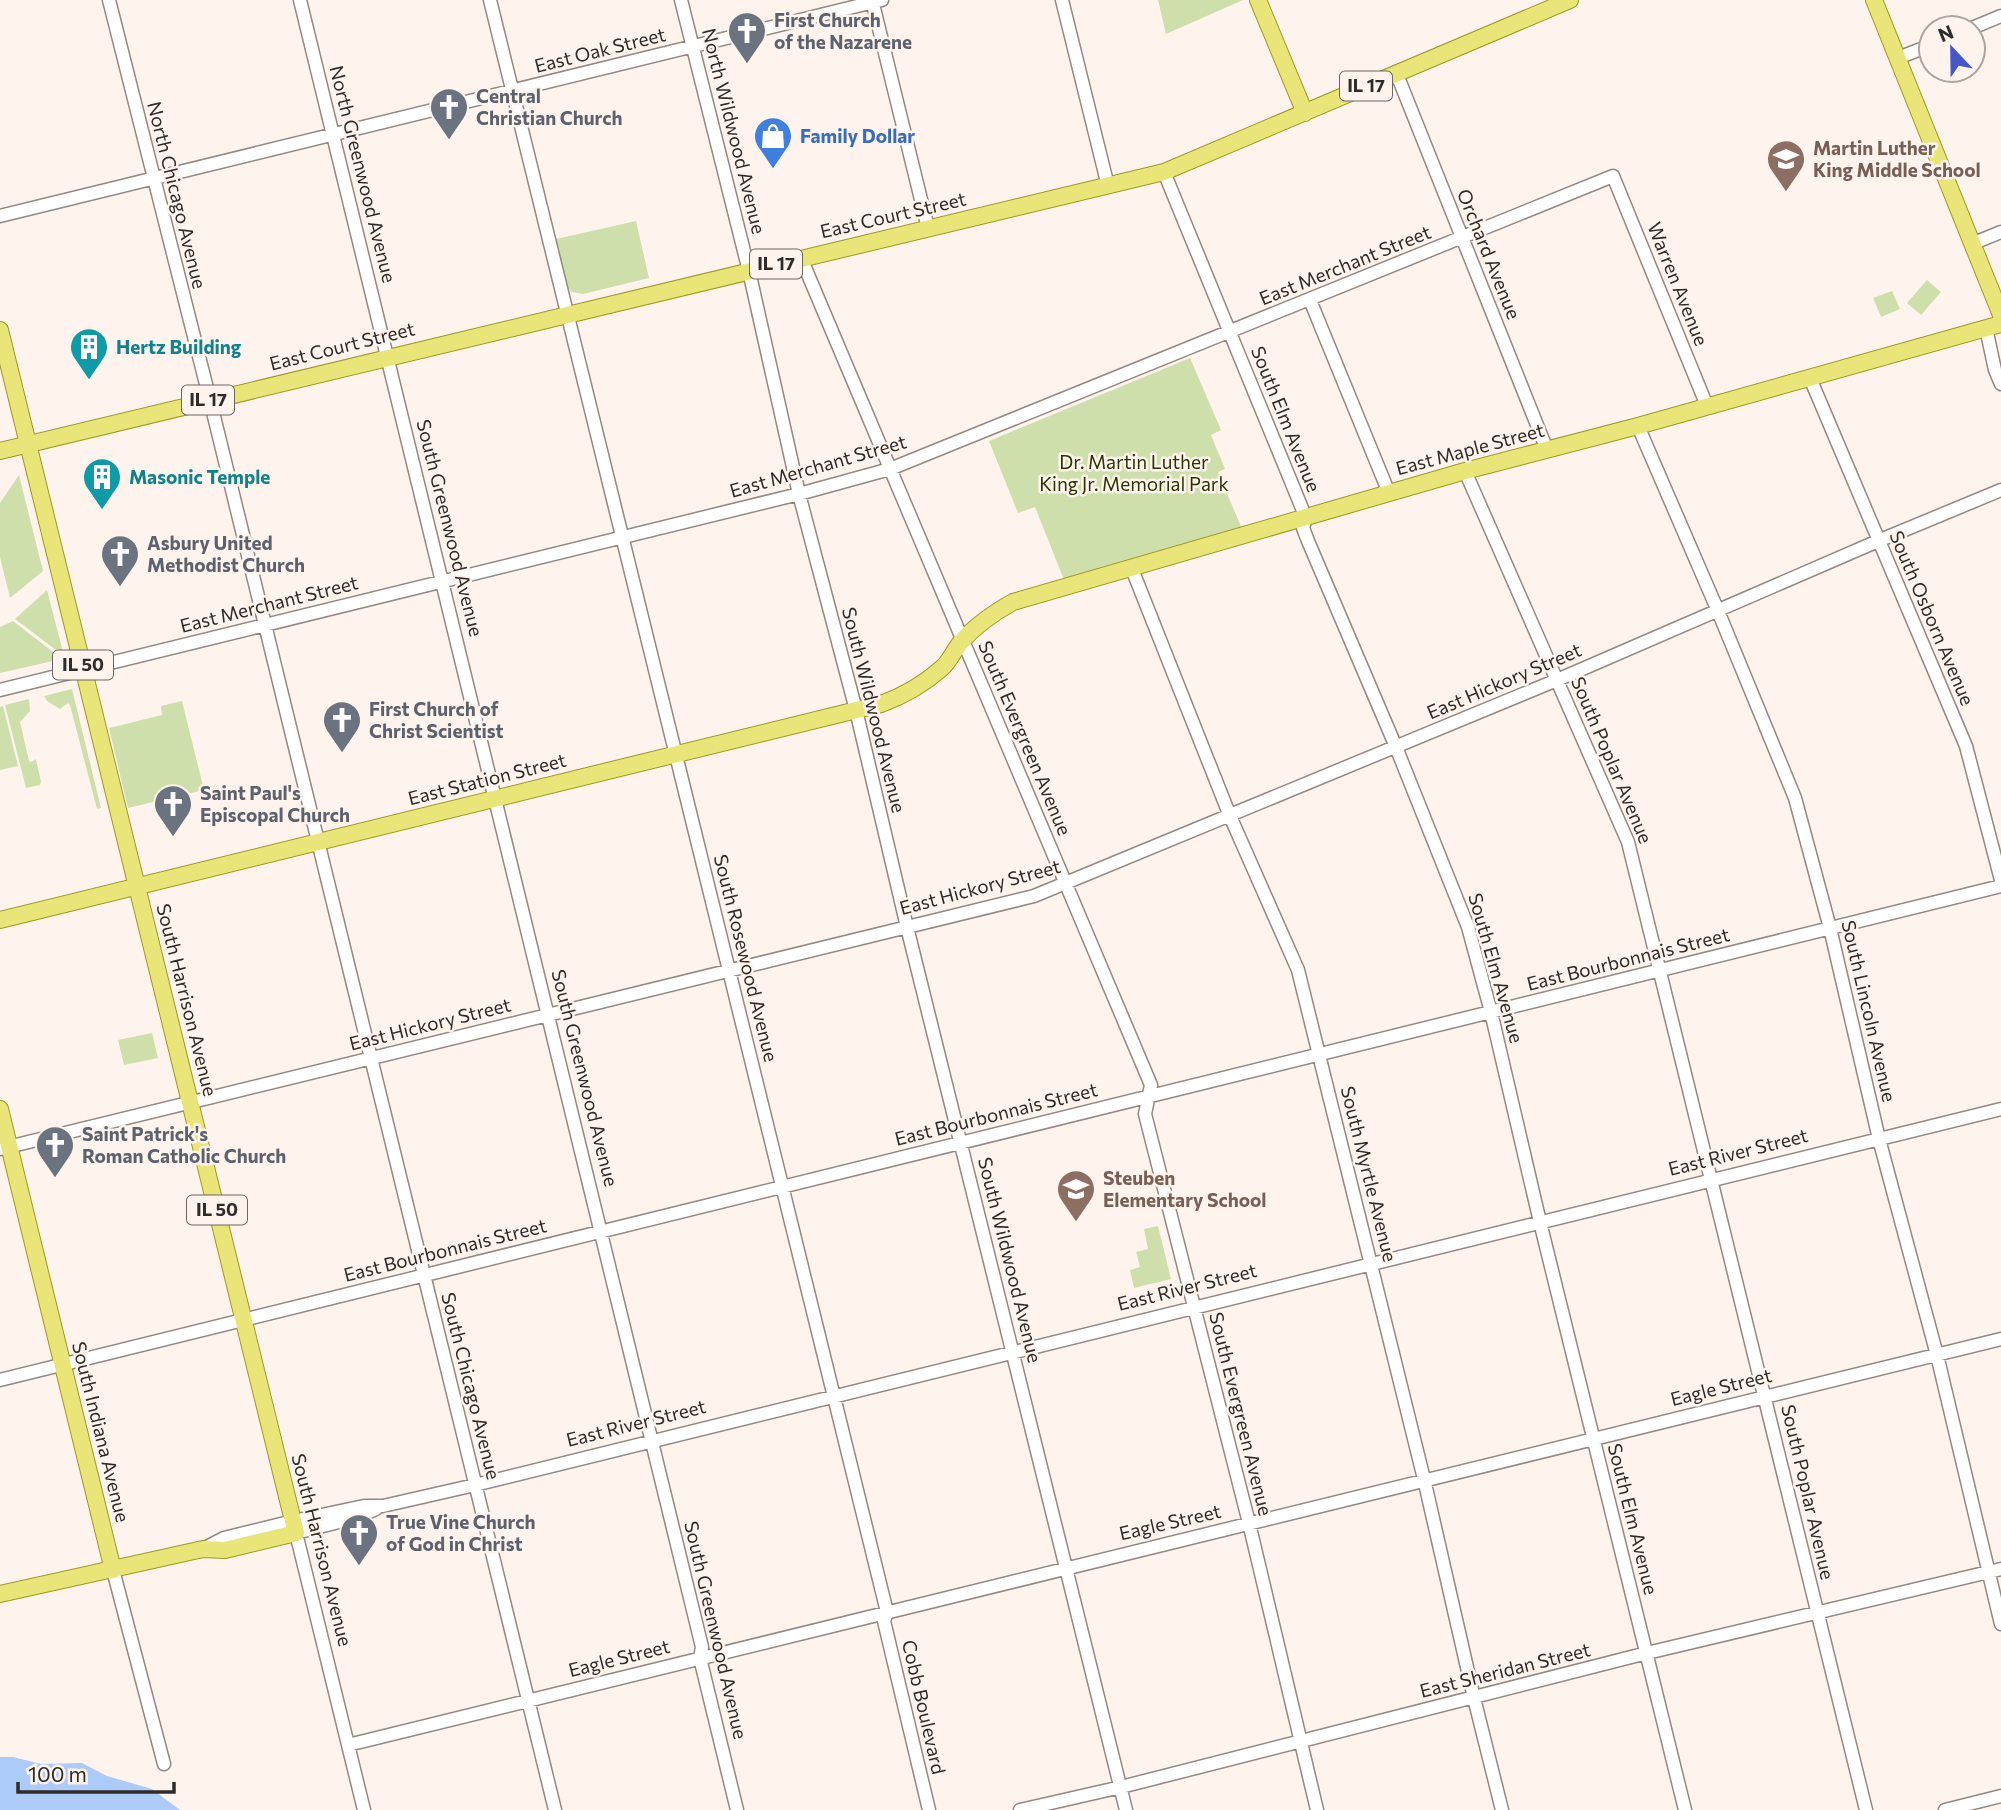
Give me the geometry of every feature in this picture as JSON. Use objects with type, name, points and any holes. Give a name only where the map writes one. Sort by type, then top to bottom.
[{"type":"main road","points":[[1258,0],[1306,113]]},
{"type":"main road","name":"East Court Street","points":[[0,451],[388,356],[1164,173],[1306,113],[1549,4],[1570,0]]},
{"type":"main road","points":[[1874,0],[2001,315]]},
{"type":"main road","name":"East Maple Street","points":[[963,640],[995,612],[1013,602],[1465,471],[1638,426],[1993,326]]},
{"type":"main road","name":"IL 50","points":[[0,330],[29,444]]},
{"type":"main road","name":"South Harrison Avenue","points":[[29,444],[294,1527]]},
{"type":"main road","name":"East Station Street","points":[[0,920],[899,698],[944,666],[963,640]]},
{"type":"main road","name":"South Indiana Avenue","points":[[0,1109],[5,1148],[113,1570]]},
{"type":"main road","name":"East River Street","points":[[0,1594],[203,1549],[225,1550],[294,1527]]},
{"type":"main road","name":"East River Street","points":[[0,1605],[113,1570]]},
{"type":"street","name":"North Chicago Avenue","points":[[108,0],[210,400]]},
{"type":"street","name":"North Greenwood Avenue","points":[[300,0],[388,356]]},
{"type":"street","name":"South Rosewood Avenue","points":[[490,0],[887,1612]]},
{"type":"street","name":"North Wildwood Avenue","points":[[681,0],[749,271]]},
{"type":"street","points":[[1062,0],[1108,186]]},
{"type":"street","name":"East Oak Street","points":[[0,216],[875,1]]},
{"type":"street","points":[[875,1],[928,228]]},
{"type":"street","points":[[1898,58],[1917,51]]},
{"type":"street","name":"Orchard Avenue","points":[[1396,72],[1547,450]]},
{"type":"street","name":"South Elm Avenue","points":[[1164,173],[1306,518],[1303,528],[1308,541],[1396,747],[1468,927],[1685,1810]]},
{"type":"street","name":"East Merchant Street","points":[[0,690],[799,495],[890,469],[1613,176]]},
{"type":"street","name":"Warren Avenue","points":[[1613,176],[1707,406]]},
{"type":"street","points":[[1974,243],[2001,232]]},
{"type":"street","name":"South Evergreen Avenue","points":[[802,258],[1151,1085],[1145,1114],[1249,1523],[1317,1810]]},
{"type":"street","name":"South Wildwood Avenue","points":[[749,271],[799,495],[856,710],[906,928],[1126,1810]]},
{"type":"street","points":[[1310,300],[1389,494]]},
{"type":"street","points":[[1993,326],[1995,369],[2001,384]]},
{"type":"street","name":"South Greenwood Avenue","points":[[388,356],[603,1231],[702,1647],[701,1658],[737,1810]]},
{"type":"street","name":"South Osborn Avenue","points":[[1810,378],[1966,746],[2001,880]]},
{"type":"street","name":"South Chicago Avenue","points":[[210,400],[555,1810]]},
{"type":"street","name":"South Lincoln Avenue","points":[[1638,426],[1795,798],[1830,928],[1879,1139],[1995,1571],[2001,1624]]},
{"type":"street","name":"South Poplar Avenue","points":[[1465,471],[1628,842],[1866,1810]]},
{"type":"street","name":"East Hickory Street","points":[[5,1148],[1034,896],[1557,680],[2001,490]]},
{"type":"street","name":"South Myrtle Avenue","points":[[1132,569],[1230,816],[1298,970],[1424,1479],[1502,1810]]},
{"type":"street","name":"East Bourbonnais Street","points":[[0,1380],[2001,886]]},
{"type":"street","name":"East River Street","points":[[294,1527],[358,1517],[383,1506],[2001,1109]]},
{"type":"street","name":"Eagle Street","points":[[348,1745],[2001,1339]]},
{"type":"street","name":"South Harrison Avenue","points":[[294,1527],[364,1810]]},
{"type":"street","name":"South Indiana Avenue","points":[[113,1570],[164,1764]]},
{"type":"street","name":"East Sheridan Street","points":[[1020,1810],[1121,1787],[1647,1653],[1995,1571]]},
{"type":"street","name":"Cobb Boulevard","points":[[887,1612],[884,1621],[929,1810]]},
{"type":"street","points":[[1945,1810],[2001,1796]]},
{"type":"green space","points":[[1158,0],[1243,0],[1166,34]]},
{"type":"green space","points":[[636,221],[649,278],[583,294],[572,292],[568,288],[556,239]]},
{"type":"green space","points":[[1927,280],[1941,292],[1921,315],[1907,303]]},
{"type":"green space","points":[[1892,291],[1900,309],[1881,317],[1873,298]]},
{"type":"green space","name":"Dr. Martin Luther King Jr. Memorial Park","points":[[1190,358],[1221,430],[1211,435],[1225,469],[1218,472],[1242,529],[1065,582],[1035,507],[1018,513],[989,441]]},
{"type":"green space","points":[[19,475],[43,571],[10,598],[0,557],[0,503]]},
{"type":"green space","points":[[47,590],[64,656],[15,619]]},
{"type":"green space","points":[[13,621],[62,659],[0,673],[0,627]]},
{"type":"green space","points":[[72,689],[101,808],[97,809],[70,705],[68,703],[60,709],[44,696]]},
{"type":"green space","points":[[29,699],[30,711],[20,722],[29,761],[36,759],[41,782],[40,785],[26,788],[5,705]]},
{"type":"green space","points":[[182,701],[204,790],[128,808],[109,728],[162,715],[161,706]]},
{"type":"green space","points":[[3,706],[18,766],[0,770],[0,707]]},
{"type":"green space","points":[[152,1033],[158,1058],[124,1065],[118,1040]]},
{"type":"green space","points":[[1158,1226],[1171,1279],[1134,1288],[1130,1270],[1140,1267],[1136,1252],[1148,1249],[1144,1229]]},
{"type":"water","points":[[0,1757],[13,1757],[41,1764],[82,1763],[107,1776],[152,1789],[180,1810],[0,1810]]},
{"type":"place","name":"First Church of the Nazarene","points":[[747,65]]},
{"type":"place","name":"Central Christian Church","points":[[449,141]]},
{"type":"place","name":"Family Dollar","points":[[773,170]]},
{"type":"place","name":"Martin Luther King Middle School","points":[[1786,193]]},
{"type":"place","name":"Hertz Building","points":[[89,381]]},
{"type":"place","name":"Masonic Temple","points":[[102,511]]},
{"type":"place","name":"Asbury United Methodist Church","points":[[120,588]]},
{"type":"place","name":"First Church of Christ Scientist","points":[[342,754]]},
{"type":"place","name":"Saint Paul's Episcopal Church","points":[[173,838]]},
{"type":"place","name":"Saint Patrick's Roman Catholic Church","points":[[55,1179]]},
{"type":"place","name":"Steuben Elementary School","points":[[1076,1223]]},
{"type":"place","name":"True Vine Church of God in Christ","points":[[359,1567]]}]
